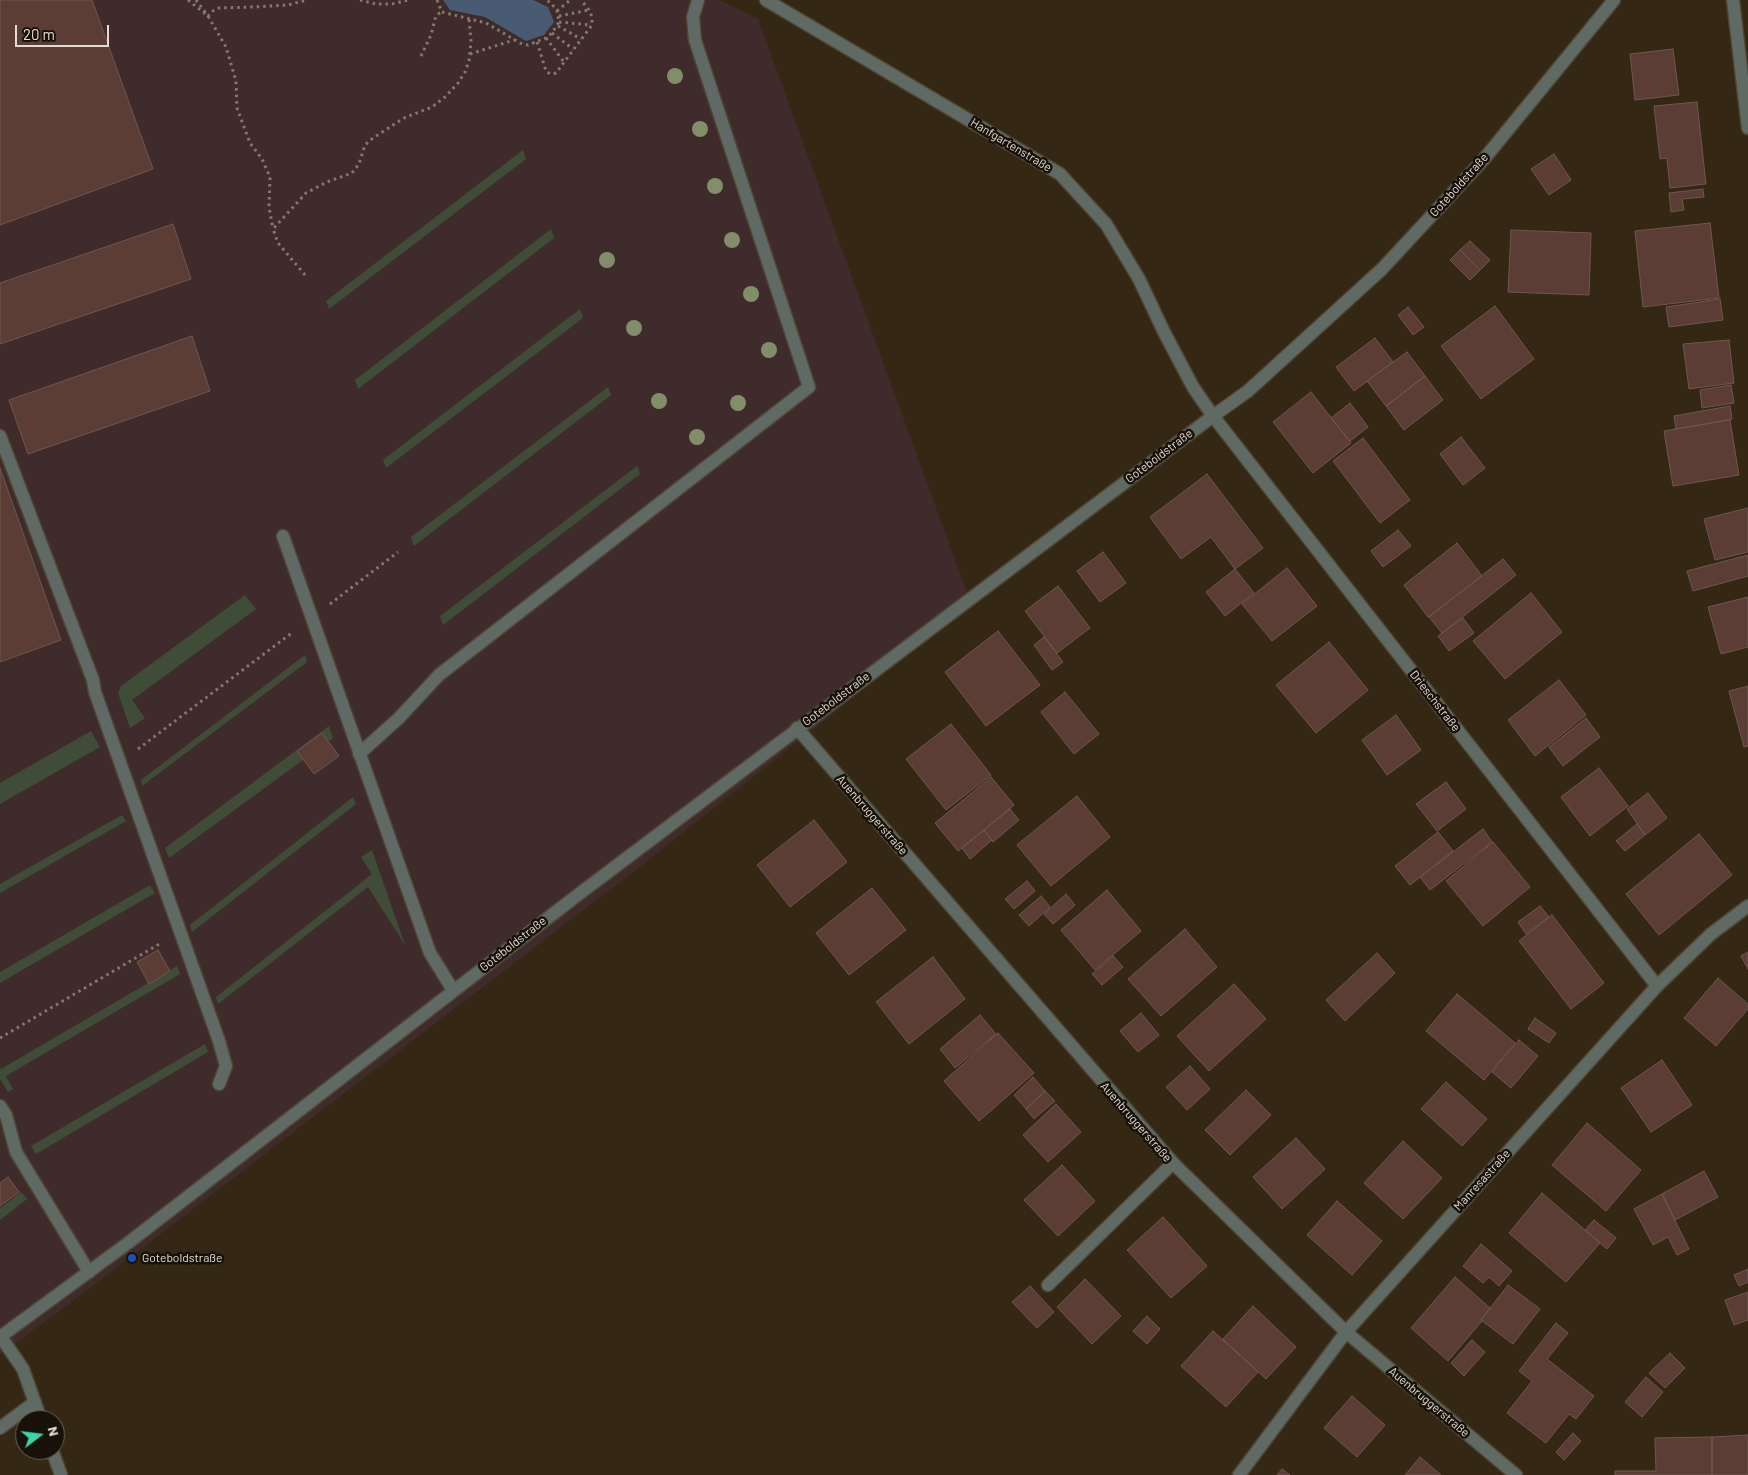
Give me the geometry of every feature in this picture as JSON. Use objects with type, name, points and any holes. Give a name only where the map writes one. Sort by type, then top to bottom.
[{"type":"street","points":[[359,754],[399,718],[439,675],[809,387],[695,40],[693,18],[698,0]]},
{"type":"street","name":"Hanfgartenstraße","points":[[766,0],[1060,174],[1106,224],[1139,279],[1193,387],[1213,416]]},
{"type":"street","name":"Goteboldstraße","points":[[0,1337],[128,1243],[453,990],[797,728],[1248,391],[1382,269],[1484,159],[1614,0]]},
{"type":"street","points":[[1733,0],[1748,128]]},
{"type":"street","name":"Drieschstraße","points":[[1213,416],[1657,986]]},
{"type":"street","points":[[0,436],[94,680],[94,692],[219,1041],[226,1066],[219,1084]]},
{"type":"street","points":[[283,536],[430,953],[453,990]]},
{"type":"street","name":"Auenbruggerstraße","points":[[797,728],[1173,1163],[1346,1332],[1516,1475]]},
{"type":"street","name":"Manresastraße","points":[[1239,1475],[1346,1332],[1657,986],[1711,934],[1748,906]]},
{"type":"street","points":[[0,1106],[6,1115],[16,1152],[89,1272]]},
{"type":"street","points":[[1048,1285],[1173,1163]]},
{"type":"street","points":[[0,1337],[23,1369],[38,1410]]},
{"type":"street","points":[[0,1428],[35,1402]]},
{"type":"street","points":[[56,1460],[61,1475]]},
{"type":"path","points":[[188,0],[208,16]]},
{"type":"path","points":[[196,0],[208,16],[226,47],[235,75],[237,108],[250,143],[262,159],[270,177],[269,207],[278,243],[305,275]]},
{"type":"path","points":[[208,16],[219,8],[288,5],[307,0]]},
{"type":"path","points":[[360,0],[376,4],[392,4],[408,0]]},
{"type":"path","points":[[437,0],[442,12],[451,15],[457,14],[486,23],[522,44],[528,45],[546,38],[558,24],[559,16],[557,11],[546,0]]},
{"type":"path","points":[[557,11],[570,0]]},
{"type":"path","points":[[537,42],[546,71],[550,74],[556,73],[592,25],[592,17],[589,10],[581,0]]},
{"type":"path","points":[[559,16],[589,10]]},
{"type":"path","points":[[421,56],[431,35],[435,19],[442,12]]},
{"type":"path","points":[[273,229],[306,193],[327,182],[352,173],[359,164],[366,145],[373,138],[404,118],[432,107],[445,97],[465,72],[471,41],[469,19]]},
{"type":"path","points":[[558,24],[592,25]]},
{"type":"path","points":[[558,24],[581,39]]},
{"type":"path","points":[[552,33],[573,49]]},
{"type":"path","points":[[546,38],[564,62]]},
{"type":"path","points":[[470,54],[515,39]]},
{"type":"path","points":[[134,753],[398,552]]},
{"type":"path","points":[[0,1038],[180,932]]},
{"type":"shaded area","points":[[0,0],[719,0],[758,19],[971,604],[646,862],[0,1355]]},
{"type":"green space","points":[[523,150],[526,159],[329,309],[326,301]]},
{"type":"green space","points":[[551,229],[554,238],[358,389],[355,380]]},
{"type":"green space","points":[[580,309],[583,318],[386,468],[383,460]]},
{"type":"green space","points":[[608,387],[611,395],[414,546],[411,537]]},
{"type":"green space","points":[[637,466],[640,474],[443,625],[440,616]]},
{"type":"green space","points":[[245,595],[256,609],[132,700],[145,718],[130,728],[118,693],[121,686]]},
{"type":"green space","points":[[305,655],[307,662],[142,786],[141,780]]},
{"type":"green space","points":[[329,726],[333,738],[169,858],[165,848]]},
{"type":"green space","points":[[91,731],[100,747],[0,804],[0,783]]},
{"type":"green space","points":[[353,797],[356,804],[192,932],[190,925]]},
{"type":"green space","points":[[122,815],[126,821],[0,893],[0,884]]},
{"type":"green space","points":[[372,850],[405,945],[368,887],[218,1004],[216,997],[372,874],[361,857]]},
{"type":"green space","points":[[150,885],[155,893],[0,983],[0,972]]},
{"type":"green space","points":[[177,966],[180,974],[6,1076],[13,1089],[8,1092],[0,1079],[0,1067],[1,1069]]},
{"type":"green space","points":[[205,1044],[208,1052],[36,1154],[31,1146]]},
{"type":"green space","points":[[21,1192],[27,1199],[0,1220],[0,1208]]},
{"type":"water","points":[[443,0],[533,0],[548,7],[554,22],[544,35],[526,41],[485,17],[450,10]]},
{"type":"building","points":[[0,0],[92,0],[153,169],[0,225]]},
{"type":"building","points":[[1673,49],[1679,95],[1635,100],[1630,54]]},
{"type":"building","points":[[1697,102],[1706,184],[1670,188],[1667,158],[1660,159],[1654,106]]},
{"type":"building","points":[[1554,154],[1571,180],[1549,195],[1531,169]]},
{"type":"building","points":[[1703,189],[1704,197],[1682,199],[1684,210],[1671,212],[1669,193]]},
{"type":"building","points":[[1710,223],[1719,298],[1643,307],[1635,231]]},
{"type":"building","points":[[173,224],[191,279],[0,344],[0,283]]},
{"type":"building","points":[[1511,230],[1591,233],[1589,295],[1508,292]]},
{"type":"building","points":[[1470,241],[1490,260],[1480,270],[1460,250]]},
{"type":"building","points":[[1460,250],[1480,270],[1470,280],[1450,260]]},
{"type":"building","points":[[1720,299],[1723,320],[1669,327],[1666,307]]},
{"type":"building","points":[[1495,306],[1534,359],[1481,399],[1441,346]]},
{"type":"building","points":[[1408,307],[1424,327],[1413,335],[1398,315]]},
{"type":"building","points":[[192,336],[210,391],[28,454],[9,400]]},
{"type":"building","points":[[1375,338],[1393,362],[1354,391],[1336,367]]},
{"type":"building","points":[[1729,340],[1734,383],[1689,389],[1683,344]]},
{"type":"building","points":[[1407,352],[1425,376],[1386,406],[1367,381]]},
{"type":"building","points":[[1425,376],[1443,400],[1404,430],[1386,406]]},
{"type":"building","points":[[1731,385],[1734,403],[1702,408],[1700,390]]},
{"type":"building","points":[[1311,392],[1351,443],[1313,473],[1273,422]]},
{"type":"building","points":[[1350,403],[1368,427],[1350,441],[1331,418]]},
{"type":"building","points":[[1730,406],[1732,419],[1676,429],[1674,416]]},
{"type":"building","points":[[1730,420],[1739,475],[1673,486],[1664,431]]},
{"type":"building","points":[[1461,437],[1485,468],[1463,485],[1440,454]]},
{"type":"building","points":[[1363,438],[1410,500],[1380,523],[1333,461]]},
{"type":"building","points":[[0,468],[61,640],[0,662]]},
{"type":"building","points":[[1207,474],[1263,548],[1235,569],[1211,537],[1181,559],[1150,517]]},
{"type":"building","points":[[1748,508],[1748,552],[1715,560],[1704,519]]},
{"type":"building","points":[[1398,530],[1411,546],[1383,567],[1371,551]]},
{"type":"building","points":[[1457,543],[1482,576],[1428,617],[1404,585]]},
{"type":"building","points":[[1103,552],[1126,583],[1100,602],[1077,571]]},
{"type":"building","points":[[1748,555],[1748,576],[1693,591],[1687,571]]},
{"type":"building","points":[[1503,559],[1516,575],[1442,633],[1429,617]]},
{"type":"building","points":[[1287,568],[1317,606],[1272,641],[1242,604]]},
{"type":"building","points":[[1235,569],[1254,593],[1225,616],[1206,592]]},
{"type":"building","points":[[1058,586],[1090,628],[1057,653],[1025,611]]},
{"type":"building","points":[[1531,593],[1562,632],[1505,679],[1473,641]]},
{"type":"building","points":[[1748,597],[1748,647],[1721,654],[1708,607]]},
{"type":"building","points":[[1463,618],[1474,633],[1449,651],[1438,636]]},
{"type":"building","points":[[998,631],[1040,685],[986,726],[945,672]]},
{"type":"building","points":[[1044,637],[1063,662],[1052,670],[1034,645]]},
{"type":"building","points":[[1329,642],[1368,690],[1316,733],[1276,685]]},
{"type":"building","points":[[1559,680],[1586,715],[1535,756],[1508,720]]},
{"type":"building","points":[[1748,686],[1748,746],[1744,747],[1729,691]]},
{"type":"building","points":[[1065,692],[1099,734],[1074,754],[1041,712]]},
{"type":"building","points":[[1396,715],[1421,750],[1387,775],[1362,740]]},
{"type":"building","points":[[1586,718],[1600,737],[1563,766],[1549,747]]},
{"type":"building","points":[[951,724],[991,775],[946,810],[906,759]]},
{"type":"building","points":[[322,733],[339,756],[314,774],[297,751]]},
{"type":"building","points":[[1599,768],[1628,806],[1590,836],[1561,797]]},
{"type":"building","points":[[991,777],[1014,805],[958,851],[935,823]]},
{"type":"building","points":[[1446,782],[1466,809],[1437,831],[1416,804]]},
{"type":"building","points":[[1648,793],[1667,818],[1645,835],[1627,809]]},
{"type":"building","points":[[1077,796],[1110,837],[1051,886],[1017,845]]},
{"type":"building","points":[[1010,809],[1019,820],[993,842],[984,830]]},
{"type":"building","points":[[814,820],[847,862],[790,907],[757,865]]},
{"type":"building","points":[[1637,824],[1645,835],[1625,851],[1616,841]]},
{"type":"building","points":[[1483,829],[1492,842],[1430,890],[1420,877]]},
{"type":"building","points":[[984,830],[992,840],[970,859],[962,848]]},
{"type":"building","points":[[1438,832],[1453,851],[1410,885],[1395,866]]},
{"type":"building","points":[[1699,834],[1732,875],[1659,935],[1626,894]]},
{"type":"building","points":[[1493,842],[1530,887],[1483,926],[1446,881]]},
{"type":"building","points":[[1027,881],[1035,891],[1014,909],[1005,899]]},
{"type":"building","points":[[872,888],[906,930],[849,975],[816,933]]},
{"type":"building","points":[[1107,890],[1141,931],[1095,970],[1061,930]]},
{"type":"building","points":[[1066,894],[1075,905],[1053,924],[1044,914]]},
{"type":"building","points":[[1041,896],[1050,907],[1029,926],[1019,915]]},
{"type":"building","points":[[1540,906],[1549,917],[1526,934],[1518,922]]},
{"type":"building","points":[[1552,915],[1604,983],[1571,1009],[1519,941]]},
{"type":"building","points":[[1185,929],[1217,967],[1161,1016],[1128,979]]},
{"type":"building","points":[[158,950],[170,971],[149,984],[137,962]]},
{"type":"building","points":[[1748,952],[1748,969],[1741,956]]},
{"type":"building","points":[[1377,953],[1395,973],[1345,1021],[1326,1000]]},
{"type":"building","points":[[1113,956],[1123,967],[1102,985],[1092,974]]},
{"type":"building","points":[[933,957],[965,999],[909,1044],[876,1002]]},
{"type":"building","points":[[1718,978],[1748,1004],[1748,1009],[1716,1046],[1684,1018]]},
{"type":"building","points":[[1234,984],[1266,1019],[1209,1071],[1177,1036]]},
{"type":"building","points":[[1457,994],[1515,1043],[1484,1080],[1426,1031]]},
{"type":"building","points":[[1141,1013],[1159,1035],[1138,1052],[1120,1031]]},
{"type":"building","points":[[980,1015],[996,1034],[955,1068],[940,1049]]},
{"type":"building","points":[[1535,1018],[1556,1033],[1549,1043],[1528,1029]]},
{"type":"building","points":[[998,1033],[1034,1073],[979,1121],[944,1081]]},
{"type":"building","points":[[1519,1040],[1538,1056],[1511,1088],[1492,1072]]},
{"type":"building","points":[[1662,1060],[1692,1105],[1651,1132],[1621,1088]]},
{"type":"building","points":[[1190,1066],[1210,1089],[1187,1110],[1166,1087]]},
{"type":"building","points":[[1033,1077],[1045,1091],[1026,1109],[1014,1095]]},
{"type":"building","points":[[1446,1082],[1487,1119],[1462,1146],[1421,1109]]},
{"type":"building","points":[[1246,1090],[1271,1115],[1230,1155],[1205,1130]]},
{"type":"building","points":[[1045,1091],[1055,1101],[1034,1119],[1026,1109]]},
{"type":"building","points":[[1056,1104],[1081,1132],[1048,1162],[1023,1135]]},
{"type":"building","points":[[1587,1123],[1641,1170],[1606,1211],[1552,1165]]},
{"type":"building","points":[[1296,1138],[1325,1169],[1282,1209],[1253,1177]]},
{"type":"building","points":[[1403,1141],[1442,1178],[1403,1219],[1364,1183]]},
{"type":"building","points":[[1062,1165],[1095,1201],[1058,1236],[1024,1200]]},
{"type":"building","points":[[1704,1171],[1718,1197],[1675,1220],[1662,1194]]},
{"type":"building","points":[[8,1177],[19,1192],[0,1206],[0,1183]]},
{"type":"building","points":[[1542,1193],[1600,1243],[1566,1282],[1509,1233]]},
{"type":"building","points":[[1662,1194],[1689,1249],[1677,1255],[1668,1237],[1653,1245],[1634,1209]]},
{"type":"building","points":[[1337,1201],[1382,1241],[1352,1275],[1307,1235]]},
{"type":"building","points":[[1163,1217],[1207,1266],[1171,1298],[1127,1250]]},
{"type":"building","points":[[1594,1220],[1616,1238],[1607,1249],[1585,1230]]},
{"type":"building","points":[[1481,1244],[1512,1271],[1499,1286],[1489,1277],[1483,1283],[1463,1266]]},
{"type":"building","points":[[1748,1269],[1748,1282],[1739,1286],[1734,1275]]},
{"type":"building","points":[[1455,1277],[1490,1308],[1482,1321],[1448,1361],[1411,1328]]},
{"type":"building","points":[[1085,1279],[1121,1316],[1092,1344],[1057,1307]]},
{"type":"building","points":[[1508,1285],[1540,1309],[1513,1344],[1481,1320]]},
{"type":"building","points":[[1030,1286],[1054,1312],[1037,1328],[1012,1302]]},
{"type":"building","points":[[1748,1292],[1748,1320],[1734,1325],[1725,1300]]},
{"type":"building","points":[[1253,1306],[1296,1347],[1266,1379],[1223,1339]]},
{"type":"building","points":[[1147,1316],[1160,1329],[1147,1344],[1133,1331]]},
{"type":"building","points":[[1556,1323],[1568,1333],[1547,1359],[1594,1396],[1576,1419],[1569,1414],[1546,1443],[1507,1413],[1532,1381],[1519,1371]]},
{"type":"building","points":[[1213,1331],[1258,1372],[1226,1407],[1181,1366]]},
{"type":"building","points":[[1472,1340],[1485,1352],[1464,1376],[1451,1363]]},
{"type":"building","points":[[1670,1353],[1685,1368],[1665,1388],[1649,1373]]},
{"type":"building","points":[[1646,1377],[1663,1392],[1642,1417],[1625,1402]]},
{"type":"building","points":[[1352,1396],[1385,1425],[1357,1457],[1324,1428]]},
{"type":"building","points":[[1573,1433],[1581,1441],[1564,1460],[1556,1452]]},
{"type":"building","points":[[1748,1435],[1748,1475],[1712,1475],[1712,1437]]},
{"type":"building","points":[[1712,1437],[1712,1475],[1615,1475],[1615,1471],[1656,1471],[1655,1438]]},
{"type":"building","points":[[1420,1457],[1441,1475],[1405,1475]]},
{"type":"building","points":[[1282,1469],[1290,1475],[1277,1475]]},
{"type":"place","name":"Goteboldstraße","points":[[132,1258]]}]
